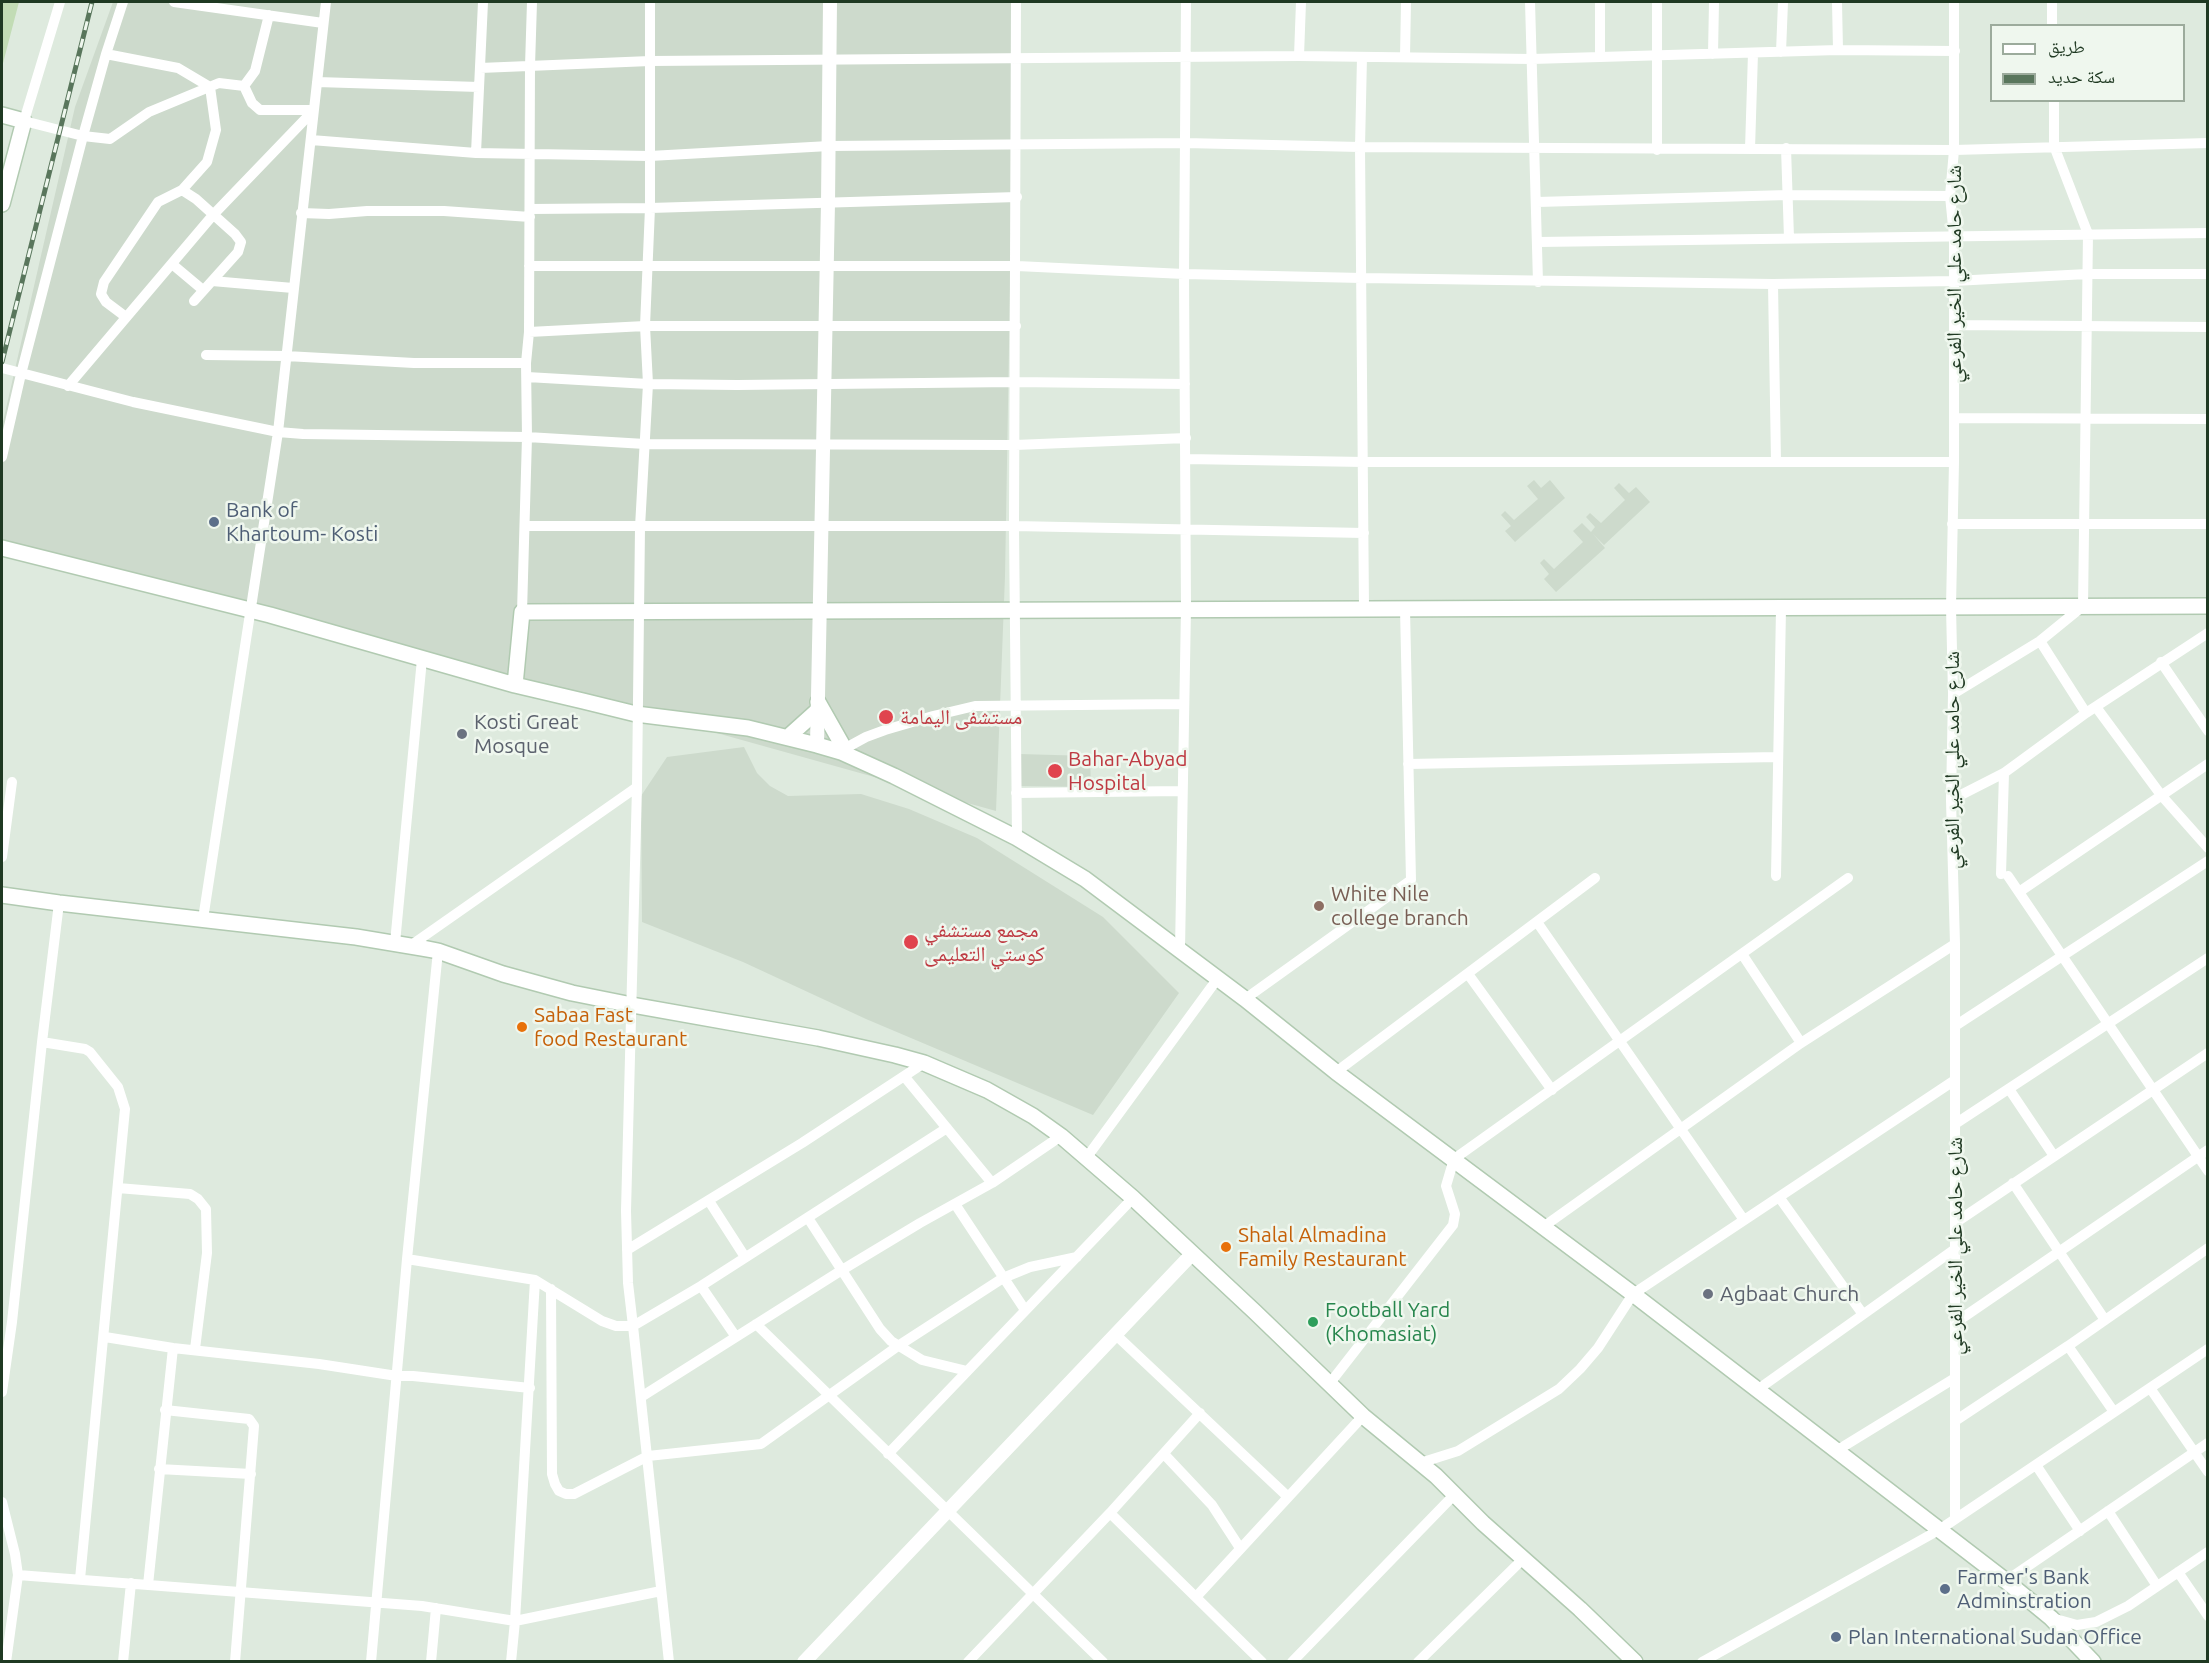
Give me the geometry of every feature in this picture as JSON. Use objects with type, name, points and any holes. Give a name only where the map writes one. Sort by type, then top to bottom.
[{"type":"main road","points":[[2,115],[24,121],[2,204]]},
{"type":"main road","points":[[2,548],[250,610],[515,685],[636,714],[748,728],[846,752],[1017,838],[1085,879],[1218,978],[1336,1072],[1633,1294],[2006,1581],[2051,1618],[2093,1662]]},
{"type":"main road","points":[[515,685],[522,612],[2208,606]]},
{"type":"main road","points":[[788,737],[812,718],[818,706]]},
{"type":"main road","points":[[818,706],[846,752]]},
{"type":"main road","points":[[2,895],[403,944],[438,951],[537,984],[632,1005],[827,1040],[924,1063],[987,1090],[1033,1116],[1087,1157],[1363,1416],[1420,1463],[1635,1662]]},
{"type":"street","points":[[60,2],[24,121],[110,139],[150,112],[219,83],[244,86]]},
{"type":"street","points":[[2,457],[21,374],[83,135],[123,2]]},
{"type":"street","points":[[174,2],[323,23]]},
{"type":"street","points":[[203,919],[278,432],[326,2]]},
{"type":"street","points":[[476,153],[483,2]]},
{"type":"street","points":[[522,612],[527,437],[526,363],[529,332],[532,2]]},
{"type":"street","points":[[650,2],[650,208],[645,326],[648,384],[640,527],[636,714],[637,787],[626,1211],[633,1326],[669,1662]]},
{"type":"street","points":[[817,745],[830,2]]},
{"type":"street","points":[[1016,2],[1018,58],[1014,526],[1017,838]]},
{"type":"street","points":[[1180,950],[1186,608],[1184,274],[1186,2]]},
{"type":"street","points":[[1299,56],[1300,2]]},
{"type":"street","points":[[1405,57],[1406,2]]},
{"type":"street","points":[[1530,2],[1538,282]]},
{"type":"street","points":[[1600,2],[1600,57]]},
{"type":"street","points":[[1657,2],[1657,150]]},
{"type":"street","points":[[1713,54],[1714,2]]},
{"type":"street","points":[[1781,52],[1783,2]]},
{"type":"street","points":[[1837,2],[1838,50]]},
{"type":"street","name":"شارع حامد علي الخير الفرعي","points":[[1954,2],[1954,150],[1950,196],[1954,236],[1951,800],[1955,1026],[1955,1519]]},
{"type":"street","points":[[2052,2],[2052,24]]},
{"type":"street","points":[[244,86],[255,71],[269,15]]},
{"type":"street","points":[[480,68],[650,62],[1299,56],[1532,59],[1838,50],[1954,51]]},
{"type":"street","points":[[1750,149],[1753,53]]},
{"type":"street","points":[[106,54],[178,68],[210,87]]},
{"type":"street","points":[[1362,57],[1360,147],[1364,608]]},
{"type":"street","points":[[316,82],[479,87]]},
{"type":"street","points":[[244,86],[252,103],[260,110],[314,110]]},
{"type":"street","points":[[126,317],[106,302],[101,294],[104,282],[158,202],[182,190],[207,162],[216,130],[210,87]]},
{"type":"street","points":[[1953,694],[2040,641],[2083,606],[2088,234],[2054,146],[2054,102]]},
{"type":"street","points":[[68,386],[213,215],[314,110]]},
{"type":"street","points":[[311,140],[476,153],[650,156],[829,146],[1185,143],[1657,150],[1786,148],[1954,150],[2208,143]]},
{"type":"street","points":[[1786,148],[1789,238]]},
{"type":"street","points":[[182,190],[196,199],[241,242],[238,252],[194,301]]},
{"type":"street","points":[[1537,202],[1788,195],[1950,196]]},
{"type":"street","points":[[301,213],[444,211],[530,213],[1017,197]]},
{"type":"street","points":[[1538,242],[2208,233]]},
{"type":"street","points":[[172,264],[203,290]]},
{"type":"street","points":[[529,266],[1017,266],[1184,274],[1538,282],[1773,284],[1954,281],[2087,274],[2208,274]]},
{"type":"street","points":[[212,281],[293,288]]},
{"type":"street","points":[[1773,284],[1776,462]]},
{"type":"street","points":[[1954,325],[2208,327]]},
{"type":"street","points":[[529,332],[645,326],[1016,326]]},
{"type":"street","points":[[206,355],[286,356],[414,363],[526,363]]},
{"type":"street","points":[[2,368],[144,405],[278,432],[332,435],[527,437],[645,444],[1015,445],[1186,438]]},
{"type":"street","points":[[527,377],[648,384],[825,385],[1015,382],[1185,384]]},
{"type":"street","points":[[1954,418],[2208,419]]},
{"type":"street","points":[[1186,459],[1364,462],[1954,462]]},
{"type":"street","points":[[1952,524],[2208,524]]},
{"type":"street","points":[[525,526],[1014,526],[1364,533]]},
{"type":"street","points":[[1245,999],[1411,880],[1405,609]]},
{"type":"street","points":[[1776,876],[1781,609]]},
{"type":"street","points":[[1951,800],[2004,773],[2091,710],[2208,633]]},
{"type":"street","points":[[2040,641],[2091,710],[2208,848]]},
{"type":"street","points":[[403,944],[422,659]]},
{"type":"street","points":[[2161,662],[2208,731]]},
{"type":"street","points":[[846,752],[866,736],[975,706],[1184,704]]},
{"type":"street","points":[[1408,764],[1777,757]]},
{"type":"street","points":[[2019,892],[2208,764]]},
{"type":"street","points":[[2004,773],[2005,875],[2019,892],[2208,1171]]},
{"type":"street","points":[[2,857],[12,782]]},
{"type":"street","points":[[403,944],[637,787]]},
{"type":"street","points":[[1016,794],[1182,791]]},
{"type":"street","points":[[1955,1026],[2208,861]]},
{"type":"street","points":[[1336,1072],[1595,878]]},
{"type":"street","points":[[1330,1383],[1453,1225],[1455,1214],[1446,1186],[1454,1159],[1848,878]]},
{"type":"street","points":[[2,1392],[12,1322],[59,903]]},
{"type":"street","points":[[1537,922],[1744,1220]]},
{"type":"street","points":[[1543,1227],[1801,1043],[1954,944]]},
{"type":"street","points":[[371,1662],[407,1259],[438,951]]},
{"type":"street","points":[[1742,954],[1801,1043]]},
{"type":"street","points":[[1955,1124],[2208,958]]},
{"type":"street","points":[[1467,974],[1552,1089]]},
{"type":"street","points":[[1087,1157],[1218,978]]},
{"type":"street","points":[[42,1042],[85,1049],[90,1052],[118,1087],[125,1109],[80,1580]]},
{"type":"street","points":[[1955,1223],[2208,1053]]},
{"type":"street","points":[[627,1250],[709,1201],[924,1063]]},
{"type":"street","points":[[904,1076],[992,1183]]},
{"type":"street","points":[[1420,1463],[1458,1451],[1559,1389],[1599,1348],[1633,1294],[1955,1080]]},
{"type":"street","points":[[2009,1089],[2054,1156]]},
{"type":"street","points":[[407,1259],[535,1280],[602,1321],[616,1326],[633,1326],[701,1286],[947,1128]]},
{"type":"street","points":[[641,1397],[842,1270],[992,1183],[1061,1136]]},
{"type":"street","points":[[1955,1323],[2208,1150]]},
{"type":"street","points":[[2013,1183],[2105,1320]]},
{"type":"street","points":[[118,1188],[190,1194],[198,1199],[206,1209],[207,1253],[195,1349]]},
{"type":"street","points":[[1779,1197],[1862,1313]]},
{"type":"street","points":[[888,1454],[1133,1198]]},
{"type":"street","points":[[709,1201],[745,1257]]},
{"type":"street","points":[[955,1204],[1025,1310]]},
{"type":"street","points":[[808,1218],[880,1329],[898,1346],[927,1362],[967,1371]]},
{"type":"street","points":[[1955,1421],[2068,1346],[2208,1248]]},
{"type":"street","points":[[1757,1390],[1862,1313],[1955,1249]]},
{"type":"street","points":[[804,1661],[1192,1254]]},
{"type":"street","points":[[551,1289],[552,1474],[559,1491],[574,1494],[648,1456],[761,1444],[898,1346],[1003,1278],[1030,1267],[1077,1257]]},
{"type":"street","points":[[511,1662],[535,1280]]},
{"type":"street","points":[[701,1286],[736,1337]]},
{"type":"street","points":[[756,1324],[1096,1659]]},
{"type":"street","points":[[1116,1335],[1287,1496]]},
{"type":"street","points":[[105,1337],[172,1348],[319,1364],[397,1376],[530,1388]]},
{"type":"street","points":[[2068,1346],[2114,1412]]},
{"type":"street","points":[[148,1585],[172,1348]]},
{"type":"street","points":[[1702,1662],[1939,1530],[2208,1349]]},
{"type":"street","points":[[1836,1451],[1955,1378]]},
{"type":"street","points":[[2150,1388],[2208,1473]]},
{"type":"street","points":[[165,1410],[252,1421],[254,1426],[235,1662]]},
{"type":"street","points":[[968,1662],[1110,1513],[1200,1413]]},
{"type":"street","points":[[1196,1597],[1363,1416]]},
{"type":"street","points":[[2006,1581],[2208,1443]]},
{"type":"street","points":[[1164,1454],[1212,1505],[1240,1548]]},
{"type":"street","points":[[2036,1465],[2080,1531]]},
{"type":"street","points":[[159,1469],[251,1474]]},
{"type":"street","points":[[1292,1662],[1454,1495]]},
{"type":"street","points":[[2,1502],[18,1575],[6,1662]]},
{"type":"street","points":[[2108,1511],[2157,1586]]},
{"type":"street","points":[[1110,1513],[1262,1662]]},
{"type":"street","points":[[2051,1618],[2077,1624],[2096,1622],[2128,1605],[2208,1552]]},
{"type":"street","points":[[1418,1662],[1523,1558]]},
{"type":"street","points":[[2178,1572],[2208,1616]]},
{"type":"street","points":[[18,1575],[377,1602],[436,1608],[515,1621],[662,1590]]},
{"type":"street","points":[[123,1662],[131,1583]]},
{"type":"street","points":[[430,1662],[436,1608]]},
{"type":"shaded area","points":[[113,2],[1015,2],[1005,576],[996,811],[237,599],[2,540],[2,426],[75,107]]},
{"type":"shaded area","points":[[1534,480],[1541,488],[1550,480],[1565,498],[1515,542],[1505,531],[1511,526],[1501,515],[1505,511],[1514,520],[1538,499],[1527,486]]},
{"type":"shaded area","points":[[1619,483],[1629,493],[1636,487],[1650,502],[1604,545],[1593,534],[1605,548],[1556,592],[1544,579],[1549,574],[1540,563],[1544,559],[1554,569],[1583,542],[1573,531],[1582,523],[1591,532],[1595,527],[1586,517],[1590,513],[1601,523],[1625,500],[1614,488]]},
{"type":"shaded area","name":"مجمع مستشفي كوستي التعليمى","points":[[744,747],[757,773],[770,786],[788,796],[861,794],[909,809],[977,838],[1103,917],[1179,993],[1093,1115],[866,1019],[743,962],[642,922],[641,796],[667,757]]},
{"type":"shaded area","name":"Bahar-Abyad Hospital","points":[[1019,754],[1090,756],[1091,787],[1020,786]]},
{"type":"green space","points":[[2,2],[19,2],[2,67]]},
{"type":"railway","points":[[2,362],[92,2]]},
{"type":"place","name":"Bank of Khartoum- Kosti","points":[[214,522]]},
{"type":"place","name":"مستشفى اليمامة","points":[[886,717]]},
{"type":"place","name":"Kosti Great Mosque","points":[[462,734]]},
{"type":"place","name":"Bahar-Abyad Hospital","points":[[1055,771]]},
{"type":"place","name":"White Nile college branch","points":[[1319,906]]},
{"type":"place","name":"مجمع مستشفي كوستي التعليمى","points":[[911,942]]},
{"type":"place","name":"Sabaa Fast food Restaurant","points":[[522,1027]]},
{"type":"place","name":"Shalal Almadina Family Restaurant","points":[[1226,1247]]},
{"type":"place","name":"Agbaat Church","points":[[1708,1294]]},
{"type":"place","name":"Football Yard (Khomasiat)","points":[[1313,1322]]},
{"type":"place","name":"Farmer's Bank Adminstration","points":[[1945,1589]]},
{"type":"place","name":"Plan International Sudan Office","points":[[1836,1637]]}]
